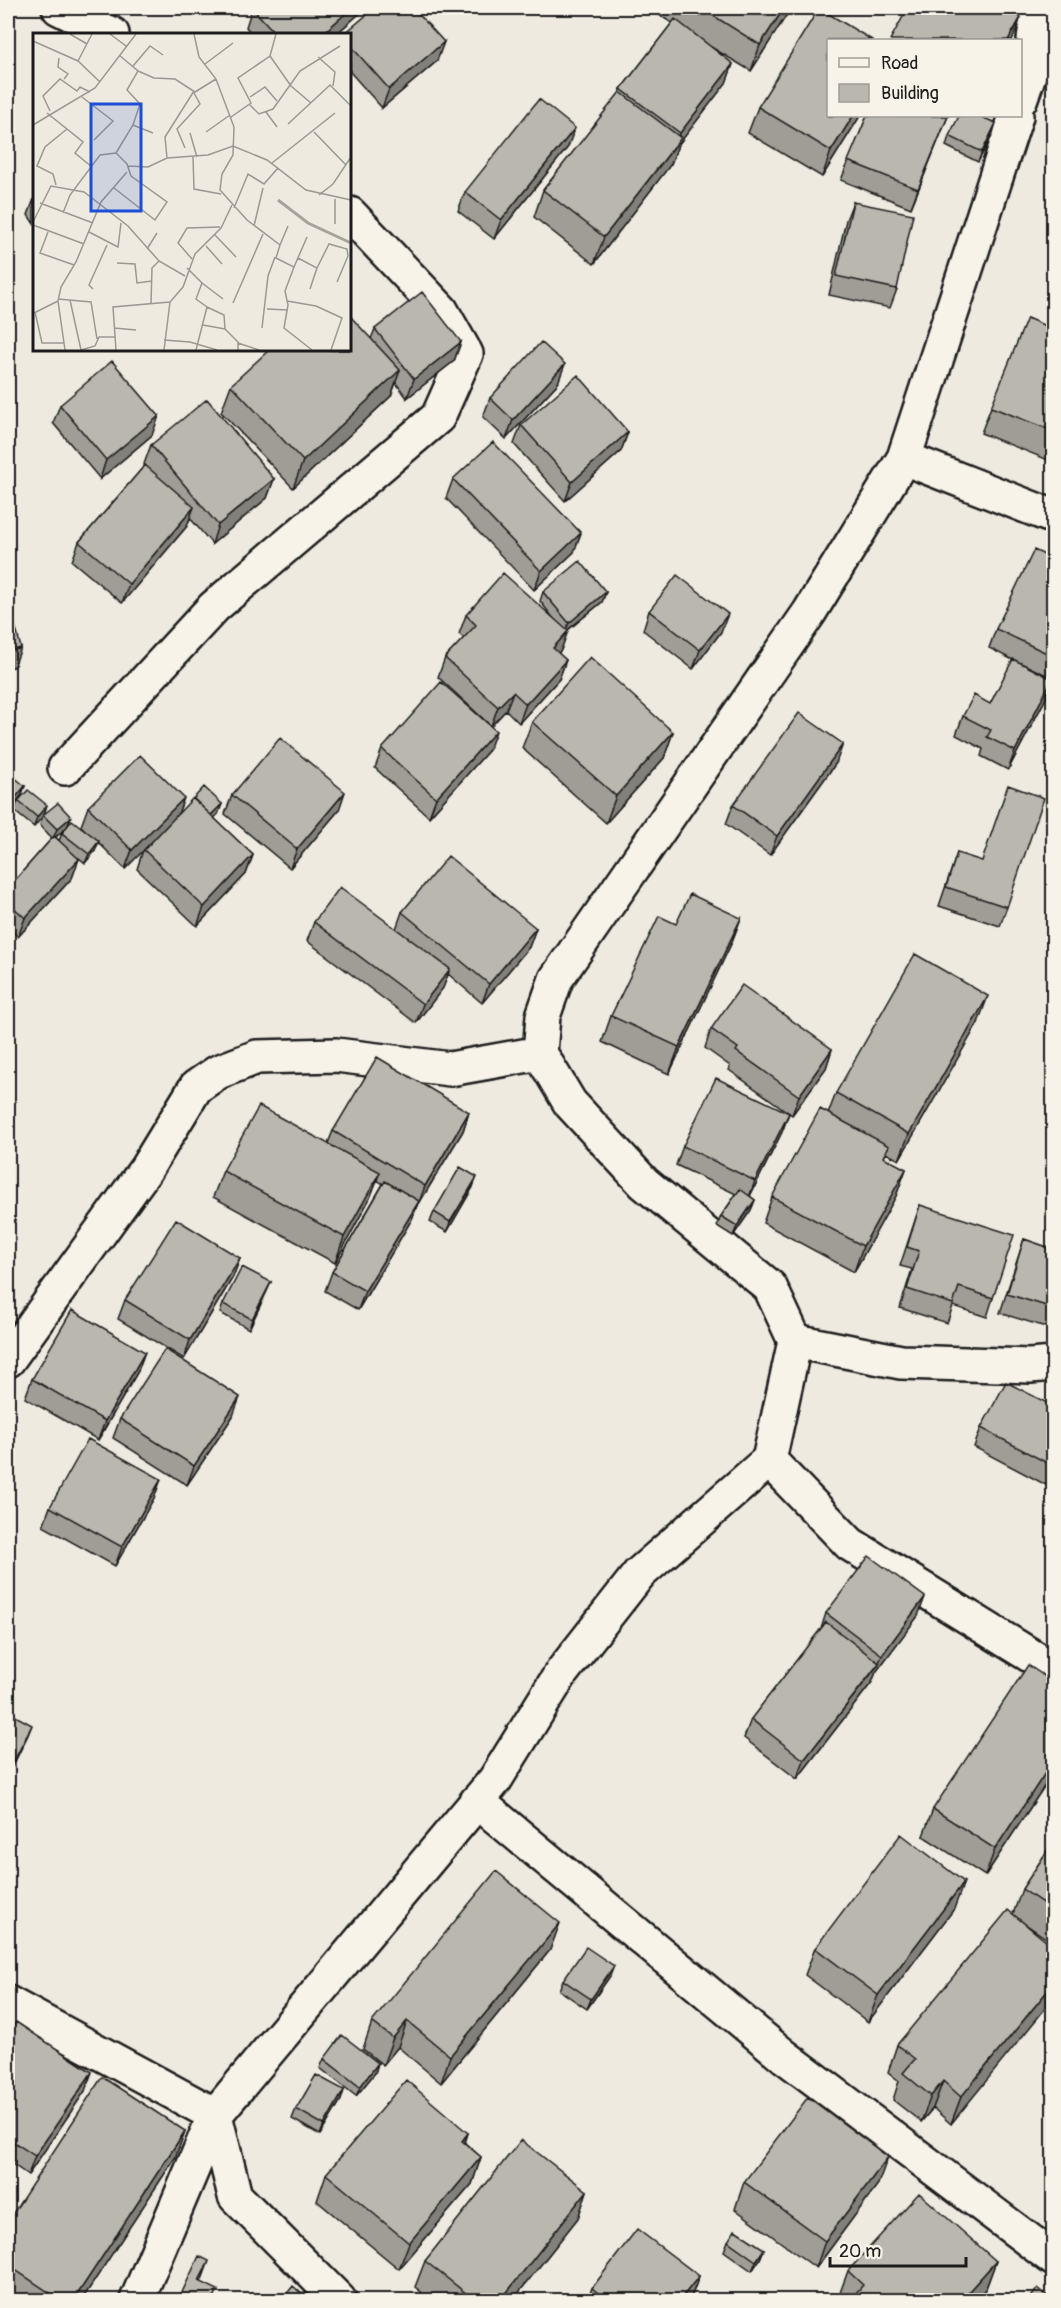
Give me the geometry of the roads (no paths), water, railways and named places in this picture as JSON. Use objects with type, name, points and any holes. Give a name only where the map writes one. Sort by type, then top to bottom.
[{"type":"street","points":[[58,8],[110,33]]},
{"type":"street","points":[[1022,94],[1030,72],[1038,8]]},
{"type":"street","points":[[137,2301],[215,2115],[495,1780],[562,1672],[639,1574],[769,1460],[795,1341],[770,1287],[644,1183],[570,1103],[540,1053],[543,1016],[556,979],[809,613],[904,458],[1016,117]]},
{"type":"street","points":[[65,768],[214,607],[438,417],[466,354],[441,310],[351,214]]},
{"type":"street","points":[[904,458],[1053,517]]},
{"type":"street","points":[[11,1350],[146,1169],[196,1087],[218,1072],[257,1057],[336,1055],[450,1070],[540,1053]]},
{"type":"street","points":[[795,1341],[901,1362],[1030,1366],[1053,1364]]},
{"type":"street","points":[[769,1460],[850,1544],[1053,1670]]},
{"type":"street","points":[[477,1801],[784,2056],[1053,2259]]},
{"type":"street","points":[[8,2003],[215,2115],[235,2196],[339,2301]]}]
